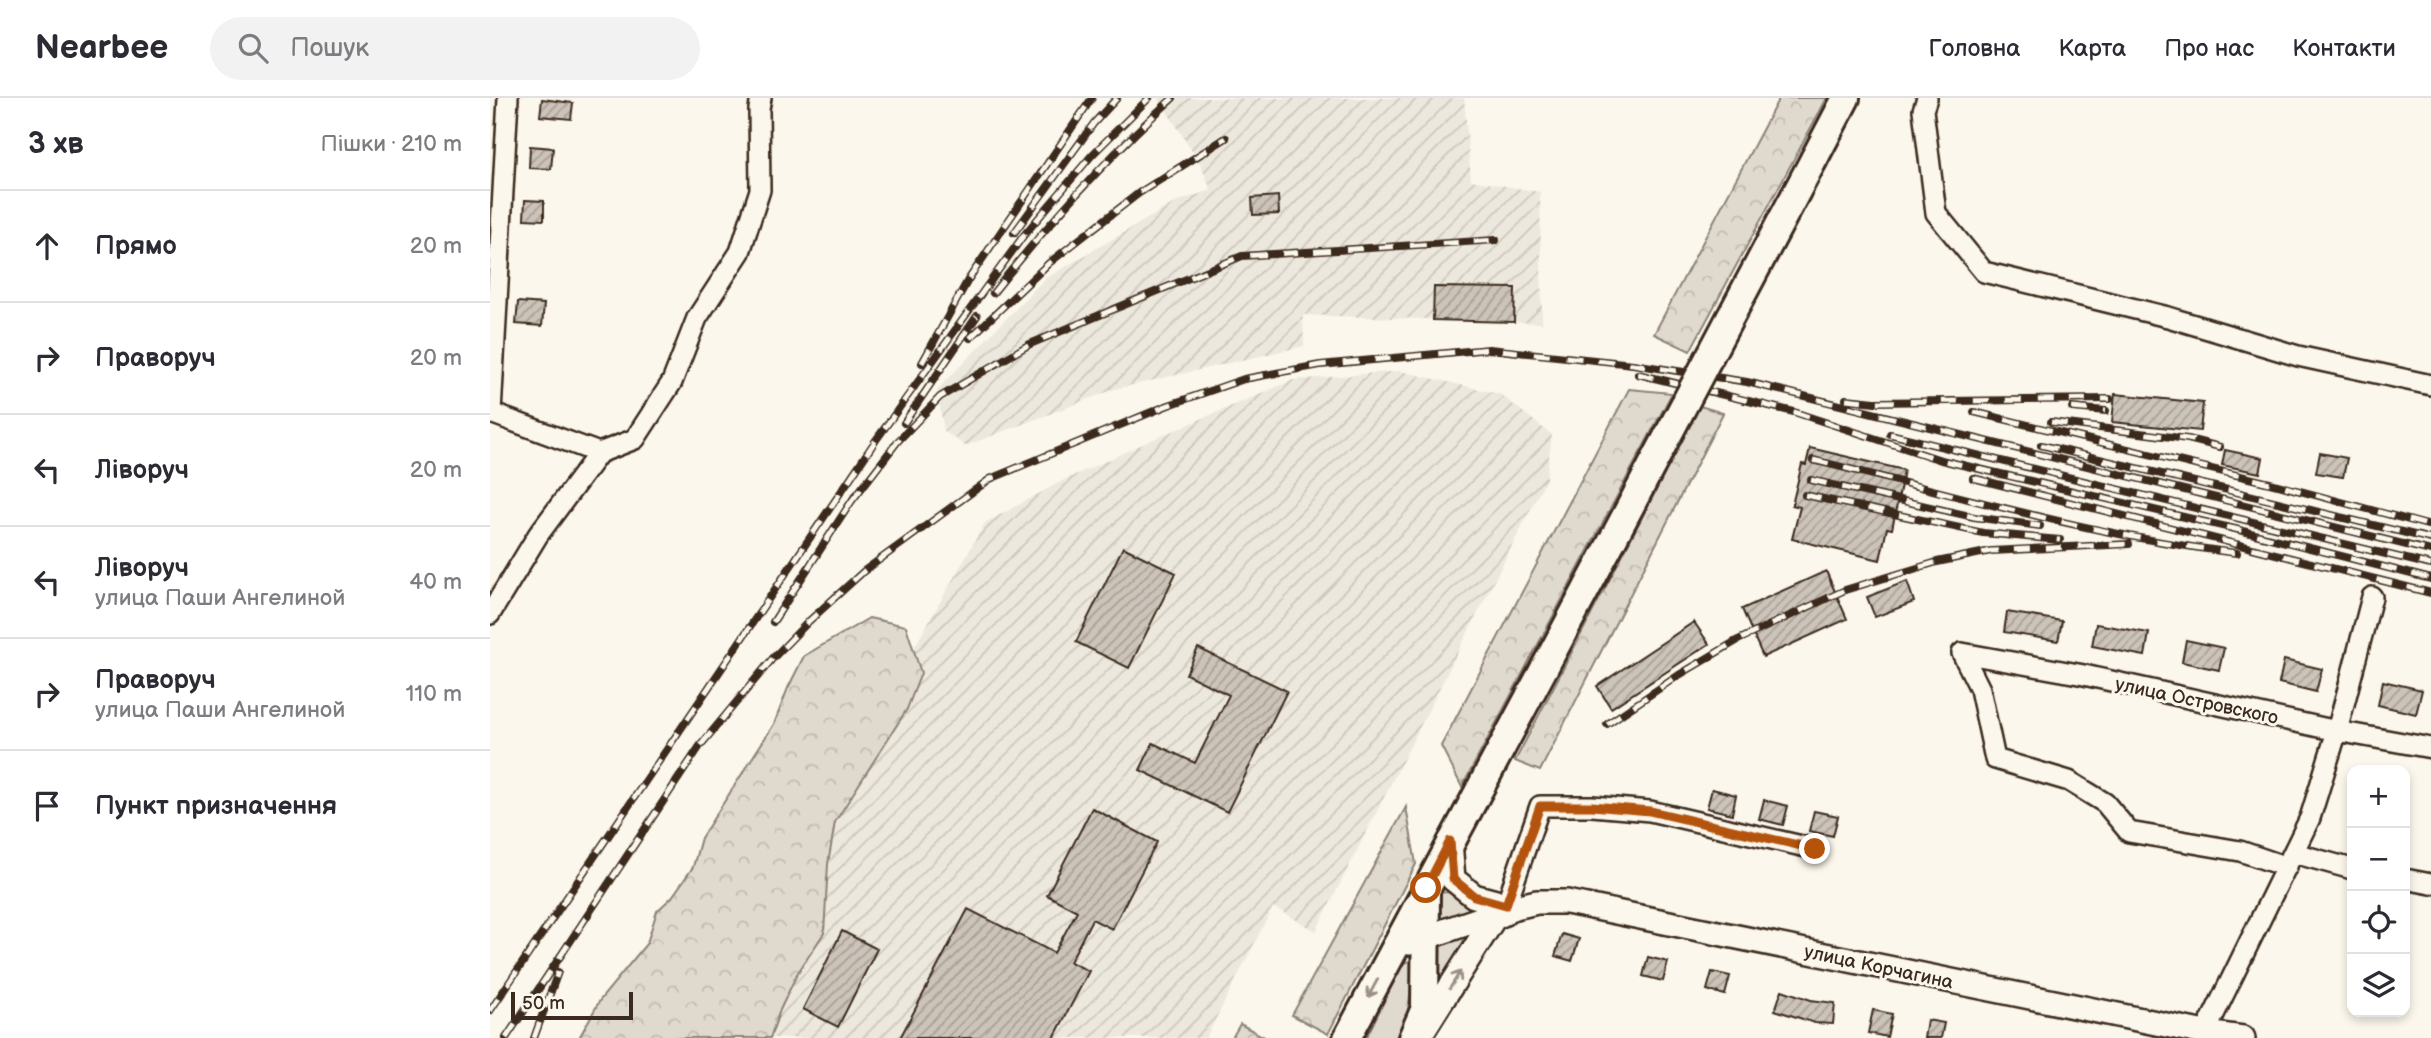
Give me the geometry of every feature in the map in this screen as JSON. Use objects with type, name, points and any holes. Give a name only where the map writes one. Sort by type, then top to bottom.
[{"type":"main road","points":[[1347,1038],[1846,98]]},
{"type":"main road","points":[[1412,1038],[1424,1008],[1426,888]]},
{"type":"street","points":[[508,98],[491,413],[599,453]]},
{"type":"street","points":[[490,614],[538,535],[599,453],[635,439],[672,382],[697,318],[740,252],[760,190],[761,98]]},
{"type":"street","points":[[1927,98],[1923,110],[1936,213],[1984,272],[2168,317],[2298,356],[2431,385]]},
{"type":"street","points":[[2205,1033],[2311,818],[2372,597]]},
{"type":"street","name":"улица Островского","points":[[2290,860],[2129,832],[2105,803],[2069,781],[1995,759],[1980,689],[1962,653],[2431,748]]},
{"type":"street","points":[[1418,1038],[1494,918],[1511,906],[1540,806],[1592,806],[1650,811],[1815,849]]},
{"type":"street","points":[[1450,841],[1453,879],[1474,896],[1511,906]]},
{"type":"street","points":[[2290,860],[2347,868]]},
{"type":"street","points":[[2410,880],[2431,884]]},
{"type":"street","name":"улица Корчагина","points":[[1511,906],[1537,902],[1567,902],[2205,1033],[2236,1037]]},
{"type":"street","points":[[1394,948],[1511,906]]},
{"type":"shaded area","points":[[1158,98],[1464,98],[1471,180],[1540,192],[1542,323],[1303,315],[1304,346],[1115,389],[965,446],[944,431],[937,390],[1046,278],[1176,202],[1211,190],[1199,161]]},
{"type":"shaded area","points":[[1400,371],[1500,394],[1552,435],[1546,479],[1316,931],[1273,907],[1206,1038],[692,1038],[985,523],[1064,480],[1293,380]]},
{"type":"green space","points":[[1779,98],[1827,98],[1690,351],[1654,334]]},
{"type":"green space","points":[[1629,389],[1672,393],[1462,787],[1441,746]]},
{"type":"green space","points":[[1700,406],[1723,413],[1540,771],[1515,761]]},
{"type":"green space","points":[[869,618],[906,626],[921,673],[907,709],[835,822],[828,864],[824,933],[797,974],[770,1038],[579,1038],[600,1000],[647,943],[657,911],[672,897],[693,867],[701,838],[774,724],[804,656]]},
{"type":"green space","points":[[1406,807],[1416,864],[1328,1034],[1292,1015]]},
{"type":"green space","points":[[1449,892],[1474,911],[1437,920],[1437,893]]},
{"type":"green space","points":[[1465,936],[1471,937],[1432,999],[1435,946]]},
{"type":"green space","points":[[1416,959],[1407,1015],[1396,1038],[1366,1038],[1403,963]]},
{"type":"green space","points":[[1240,1024],[1266,1038],[1232,1038]]},
{"type":"building","points":[[542,99],[573,103],[571,119],[540,116]]},
{"type":"building","points":[[530,146],[553,148],[551,169],[529,168]]},
{"type":"building","points":[[1278,196],[1279,214],[1253,215],[1252,198]]},
{"type":"building","points":[[525,200],[544,201],[544,220],[524,219]]},
{"type":"building","points":[[1434,287],[1515,288],[1514,322],[1433,320]]},
{"type":"building","points":[[518,302],[544,304],[542,326],[516,324]]},
{"type":"building","points":[[2115,394],[2203,403],[2200,431],[2112,422]]},
{"type":"building","points":[[1810,448],[1904,470],[1892,529],[1887,528],[1880,560],[1792,539],[1800,507],[1792,505],[1802,464],[1806,465]]},
{"type":"building","points":[[2225,450],[2263,458],[2260,473],[2222,465]]},
{"type":"building","points":[[2320,453],[2347,458],[2343,477],[2316,473]]},
{"type":"building","points":[[1123,547],[1176,573],[1129,668],[1076,642]]},
{"type":"building","points":[[1826,571],[1847,619],[1763,657],[1742,609]]},
{"type":"building","points":[[1907,581],[1914,602],[1875,617],[1867,597]]},
{"type":"building","points":[[2007,612],[2062,621],[2058,641],[2004,632]]},
{"type":"building","points":[[1694,622],[1709,644],[1611,708],[1597,686]]},
{"type":"building","points":[[2096,624],[2149,633],[2145,656],[2092,646]]},
{"type":"building","points":[[2186,640],[2224,648],[2219,670],[2182,662]]},
{"type":"building","points":[[1198,648],[1287,691],[1227,812],[1140,770],[1153,743],[1195,763],[1229,695],[1186,674]]},
{"type":"building","points":[[2284,660],[2322,669],[2316,692],[2279,683]]},
{"type":"building","points":[[2383,681],[2422,690],[2416,714],[2378,705]]},
{"type":"building","points":[[1712,789],[1736,795],[1732,814],[1707,808]]},
{"type":"building","points":[[1764,800],[1788,806],[1783,825],[1759,819]]},
{"type":"building","points":[[1092,808],[1157,842],[1112,929],[1092,919],[1070,962],[1089,971],[1054,1038],[900,1038],[968,909],[1054,953],[1077,911],[1047,895]]},
{"type":"building","points":[[1814,811],[1838,816],[1833,836],[1809,831]]},
{"type":"building","points":[[842,931],[877,949],[838,1027],[803,1009]]},
{"type":"building","points":[[1562,934],[1579,939],[1572,961],[1555,956]]},
{"type":"building","points":[[1648,957],[1668,962],[1663,981],[1643,976]]},
{"type":"building","points":[[1712,972],[1730,976],[1725,995],[1707,990]]},
{"type":"building","points":[[1782,990],[1811,1000],[1835,1003],[1833,1024],[1815,1023],[1775,1010]]},
{"type":"building","points":[[1873,1010],[1892,1014],[1887,1037],[1868,1033]]},
{"type":"building","points":[[1927,1020],[1944,1023],[1941,1038],[1924,1038]]},
{"type":"railway","points":[[922,363],[968,280],[1092,98]]},
{"type":"railway","points":[[1014,233],[1094,123],[1117,98]]},
{"type":"railway","points":[[490,1011],[876,440],[984,290],[1024,235],[1092,155],[1149,98]]},
{"type":"railway","points":[[993,293],[1079,192],[1173,98]]},
{"type":"railway","points":[[970,338],[1049,263],[1139,193],[1226,138]]},
{"type":"railway","points":[[851,502],[898,441],[940,397],[1030,344],[1242,256],[1496,240]]},
{"type":"railway","points":[[904,423],[977,316]]},
{"type":"railway","points":[[506,1038],[700,746],[773,658],[864,571],[990,479],[1166,406],[1244,379],[1320,365],[1489,349],[1633,364],[1747,382],[2431,551]]},
{"type":"railway","points":[[1638,374],[1794,412],[1941,460],[2235,529],[2431,579]]},
{"type":"railway","points":[[1846,399],[1875,402],[2110,399]]},
{"type":"railway","points":[[2072,408],[2106,411]]},
{"type":"railway","points":[[1974,412],[2278,485],[2431,526]]},
{"type":"railway","points":[[2051,422],[2188,439],[2220,447]]},
{"type":"railway","points":[[1890,434],[2431,565]]},
{"type":"railway","points":[[2041,445],[2431,539]]},
{"type":"railway","points":[[1813,460],[2077,525],[2183,546],[2237,553]]},
{"type":"railway","points":[[1973,478],[2431,593]]},
{"type":"railway","points":[[1811,480],[1974,517],[2040,526]]},
{"type":"railway","points":[[1805,495],[1983,533],[2060,540]]},
{"type":"railway","points":[[773,622],[855,496]]},
{"type":"railway","points":[[1607,724],[1679,675],[1738,640],[1845,590],[1937,562],[1991,551],[2129,544]]},
{"type":"railway","points":[[534,1038],[558,972]]},
{"type":"route","points":[[1426,888],[1450,841],[1453,879],[1474,896],[1506,905],[1540,806],[1592,806],[1650,811],[1815,849]]}]
